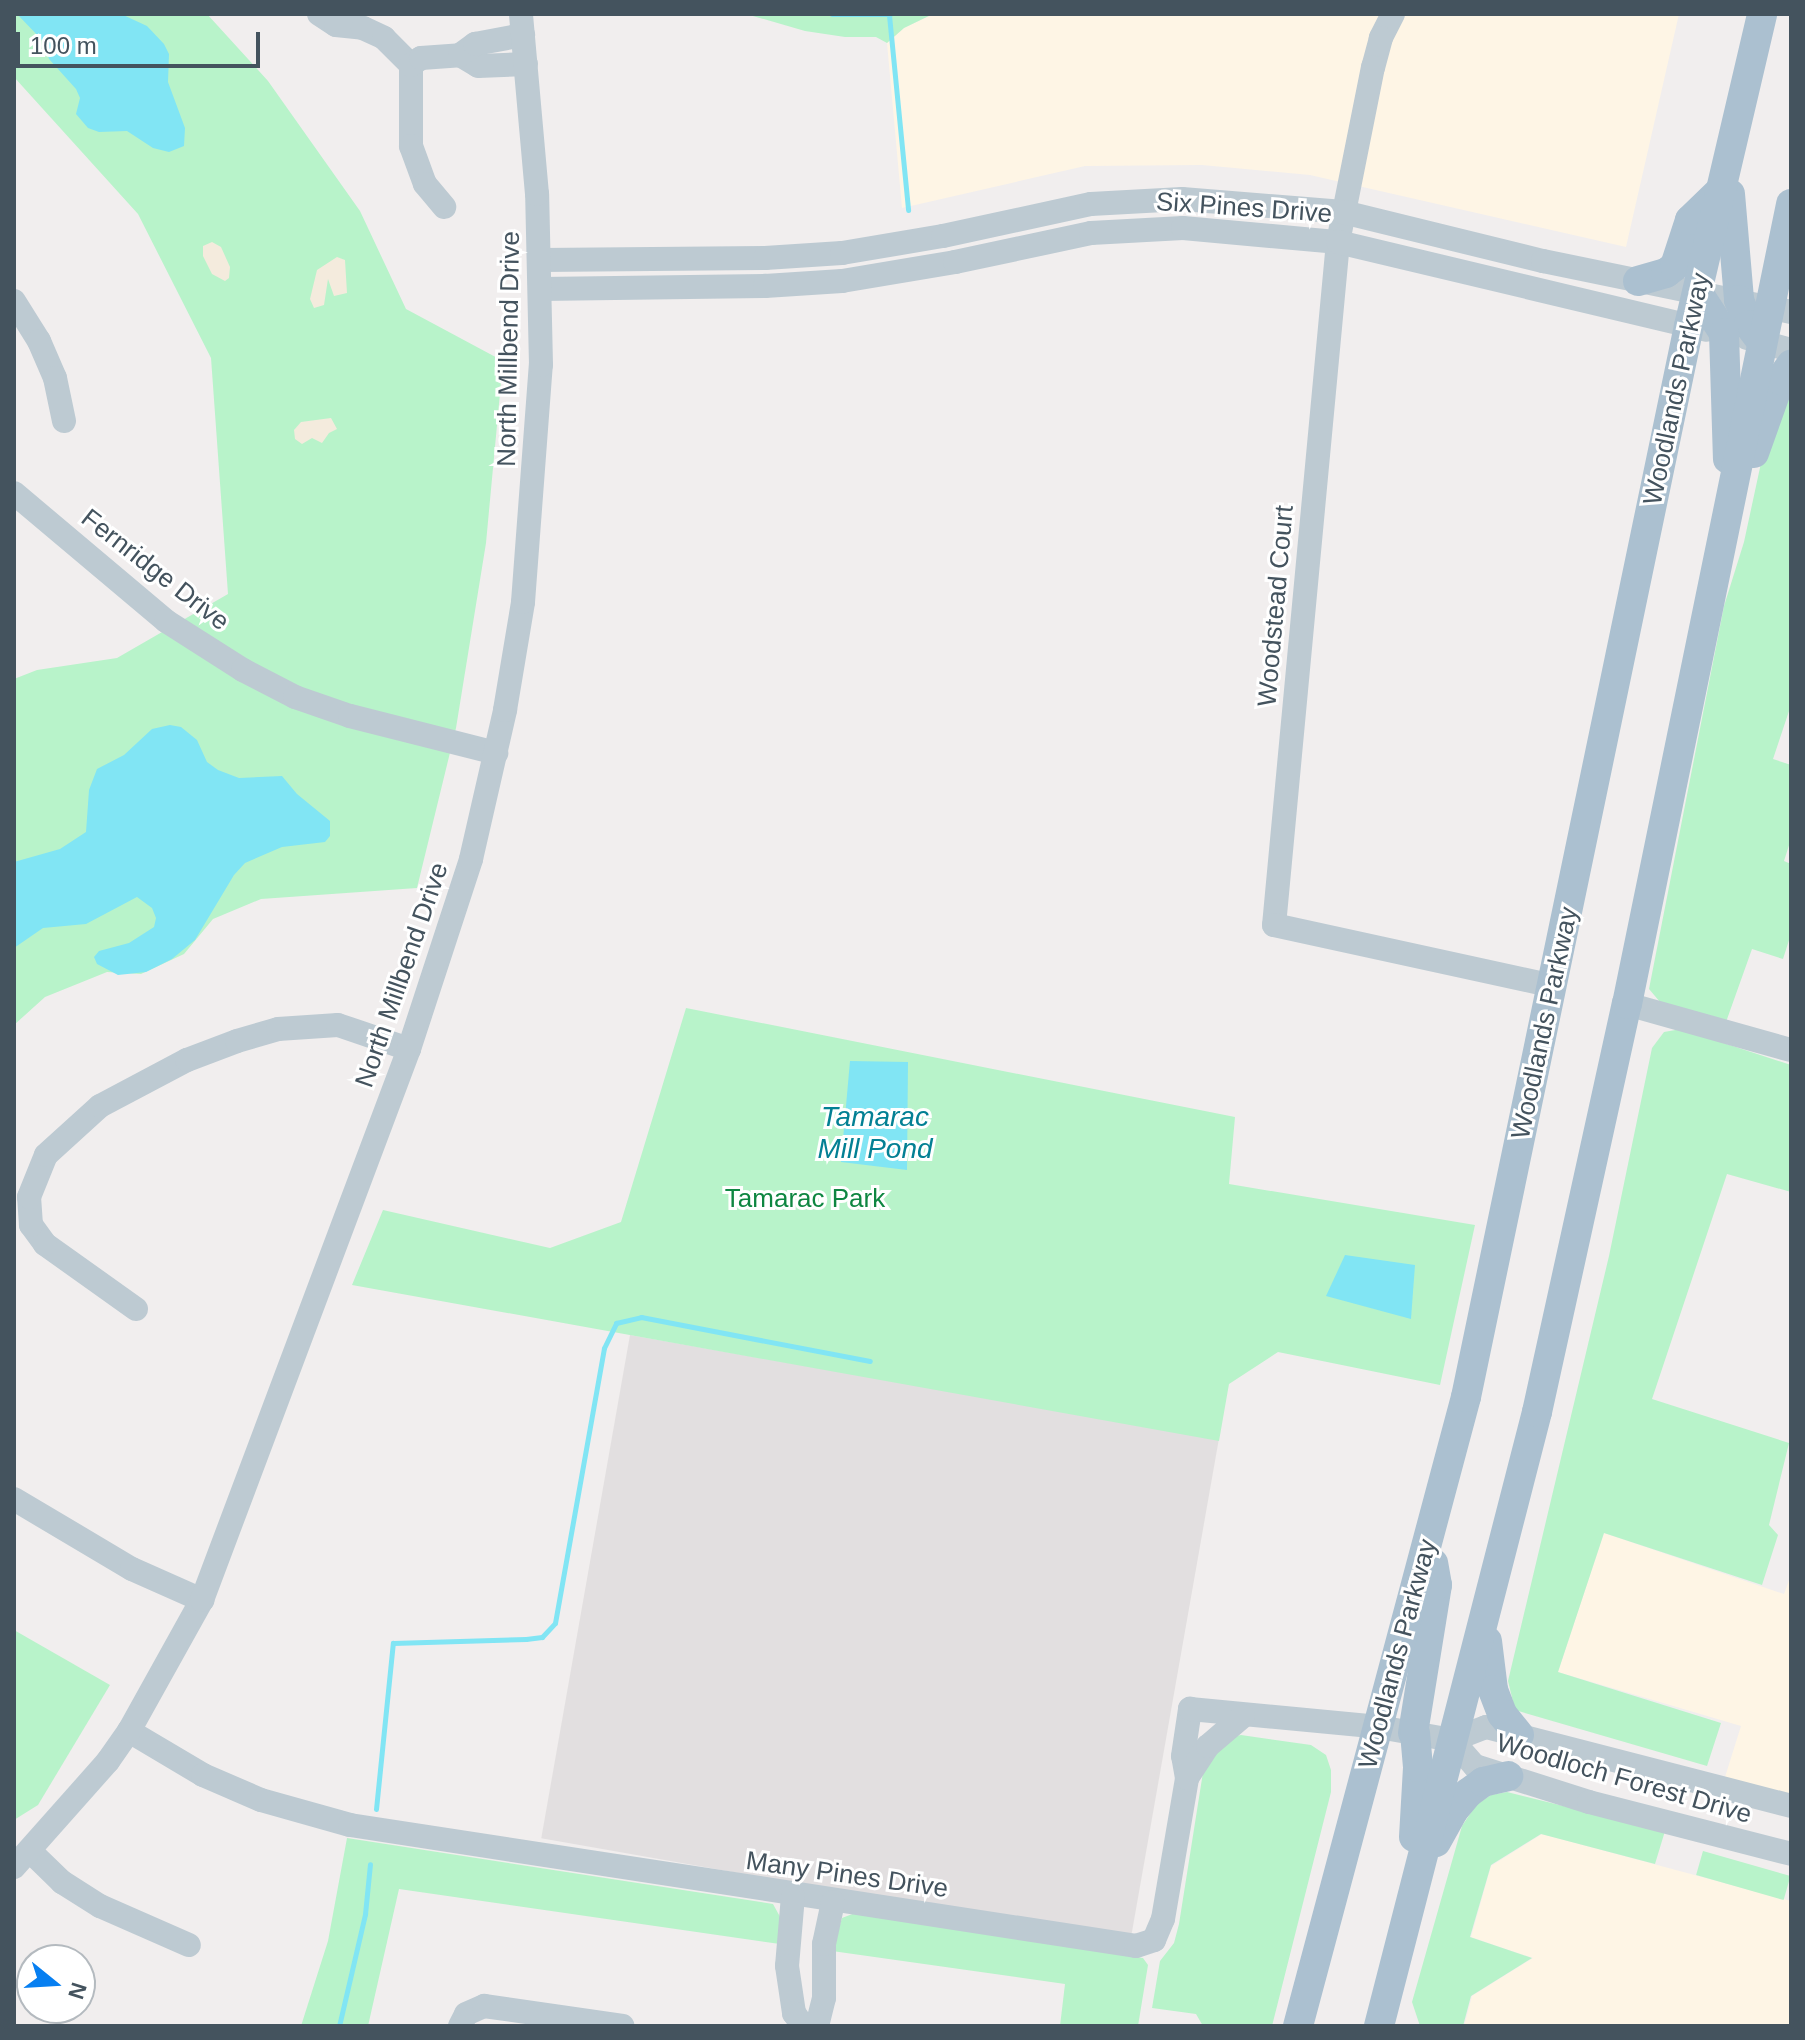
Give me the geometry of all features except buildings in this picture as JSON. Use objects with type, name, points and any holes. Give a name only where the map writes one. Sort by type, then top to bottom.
[{"type":"main road","name":"Woodlands Parkway","points":[[1298,2026],[1466,1397],[1689,326],[1762,14]]},
{"type":"main road","points":[[1638,281],[1666,273],[1675,266],[1690,220],[1725,174]]},
{"type":"main road","points":[[1725,174],[1739,300],[1749,325],[1762,342]]},
{"type":"main road","points":[[1379,2026],[1537,1412],[1627,1004],[1762,342],[1781,310],[1791,204]]},
{"type":"main road","points":[[1698,293],[1724,333],[1725,433],[1731,493]]},
{"type":"main road","points":[[1731,493],[1760,441],[1780,380],[1791,365]]},
{"type":"main road","points":[[1415,1883],[1418,1767],[1414,1733],[1437,1585],[1429,1538]]},
{"type":"main road","points":[[1487,1606],[1489,1677],[1502,1714],[1519,1735]]},
{"type":"main road","points":[[1415,1883],[1460,1802],[1483,1782],[1508,1776]]},
{"type":"street","points":[[319,14],[336,25],[363,28],[384,38],[411,65],[411,146],[425,184],[444,207]]},
{"type":"street","name":"Woodstead Court","points":[[1393,14],[1381,38],[1373,67],[1338,242],[1274,925],[1553,986]]},
{"type":"street","points":[[411,65],[421,58],[460,55],[475,44],[522,24]]},
{"type":"street","name":"North Millbend Drive","points":[[22,1859],[129,1731],[202,1600],[409,1049],[471,859],[496,753],[527,565],[541,365],[541,260],[522,24]]},
{"type":"street","points":[[460,55],[478,66],[526,64]]},
{"type":"street","name":"Six Pines Drive","points":[[541,260],[799,255],[879,248],[1091,204],[1182,199],[1343,212],[1638,281],[1781,310]]},
{"type":"street","name":"Six Pines Drive","points":[[541,289],[802,283],[879,277],[1091,233],[1183,228],[1338,242],[1791,350]]},
{"type":"street","points":[[799,255],[802,283]]},
{"type":"street","points":[[14,301],[39,341],[55,378],[64,421]]},
{"type":"street","name":"Fernridge Drive","points":[[14,493],[166,621],[243,670],[295,697],[350,716],[496,753]]},
{"type":"street","points":[[1627,1004],[1791,1050]]},
{"type":"street","points":[[136,1309],[45,1244],[31,1225],[29,1197],[46,1155],[100,1106],[187,1060],[278,1029],[338,1025],[409,1049]]},
{"type":"street","points":[[14,1499],[132,1569],[202,1600]]},
{"type":"street","name":"Many Pines Drive","points":[[129,1731],[203,1775],[261,1800],[350,1825],[793,1896],[1146,1945],[1154,1940],[1163,1919],[1187,1778],[1183,1756],[1190,1709],[1379,1727]]},
{"type":"street","points":[[1187,1778],[1208,1746],[1243,1716]]},
{"type":"street","name":"Woodloch Forest Drive","points":[[1379,1727],[1452,1740],[1486,1727],[1791,1806]]},
{"type":"street","name":"Woodloch Forest Drive","points":[[1452,1740],[1475,1766],[1589,1802],[1791,1854]]},
{"type":"street","points":[[22,1859],[100,1906],[189,1945]]},
{"type":"street","points":[[793,1896],[787,1966],[794,2013],[803,2026]]},
{"type":"street","points":[[817,2026],[824,1998],[824,1944],[833,1902]]},
{"type":"street","points":[[460,2026],[466,2014],[484,2006],[623,2026]]},
{"type":"shaded area","points":[[933,14],[1679,14],[1626,247],[1310,175],[1202,165],[1085,166],[902,208],[887,43],[904,28]]},
{"type":"shaded area","points":[[630,1335],[1219,1439],[1130,1942],[541,1838]]},
{"type":"shaded area","points":[[1604,1533],[1784,1594],[1791,1575],[1791,1799],[1725,1777],[1741,1726],[1558,1672]]},
{"type":"shaded area","points":[[1542,1834],[1791,1901],[1791,2026],[1464,2026],[1472,1996],[1533,1958],[1471,1937],[1491,1866]]},
{"type":"green space","points":[[14,14],[207,14],[268,81],[360,211],[406,309],[503,361],[486,543],[456,728],[417,888],[261,899],[213,919],[184,954],[141,974],[107,972],[45,997],[14,1025],[14,679],[37,670],[117,658],[228,594],[211,358],[138,214],[14,77]]},
{"type":"green space","points":[[746,14],[933,14],[904,28],[887,43],[876,37],[845,37],[805,31]]},
{"type":"green space","points":[[1791,376],[1791,705],[1773,759],[1791,765],[1791,839],[1784,861],[1791,864],[1791,934],[1783,959],[1752,949],[1726,1022],[1660,1002],[1649,989],[1724,606],[1744,542],[1778,384]]},
{"type":"green space","name":"Tamarac Park","points":[[686,1008],[1235,1117],[1229,1184],[1475,1225],[1440,1385],[1278,1352],[1229,1384],[1219,1441],[352,1285],[383,1210],[550,1248],[621,1222]]},
{"type":"green space","points":[[1681,1029],[1791,1065],[1791,1192],[1727,1174],[1652,1399],[1789,1443],[1769,1525],[1778,1535],[1762,1585],[1604,1533],[1558,1672],[1721,1723],[1707,1766],[1515,1710],[1508,1681],[1609,1256],[1652,1048],[1664,1032]]},
{"type":"green space","points":[[14,1630],[110,1685],[38,1805],[14,1820]]},
{"type":"green space","points":[[1241,1735],[1311,1745],[1326,1755],[1331,1770],[1331,1792],[1272,2026],[1203,2026],[1196,2014],[1152,2008],[1160,1961],[1174,1943],[1179,1924],[1204,1766],[1228,1738]]},
{"type":"green space","points":[[1507,1792],[1665,1831],[1655,1864],[1541,1834],[1491,1865],[1470,1937],[1532,1958],[1471,1996],[1463,2026],[1420,2026],[1412,2002],[1462,1826],[1476,1805],[1491,1795]]},
{"type":"green space","points":[[347,1838],[773,1904],[784,1924],[780,1944],[399,1889],[368,2026],[301,2026],[328,1941]]},
{"type":"green space","points":[[1703,1851],[1790,1876],[1784,1900],[1696,1875]]},
{"type":"green space","points":[[855,1913],[1143,1958],[1148,1965],[1138,2026],[1060,2026],[1065,1984],[832,1951],[842,1918]]},
{"type":"sand","points":[[212,242],[221,247],[230,267],[229,278],[225,281],[212,274],[203,256],[203,246]]},
{"type":"sand","points":[[337,257],[345,260],[347,293],[334,296],[328,279],[324,305],[314,308],[310,299],[317,270]]},
{"type":"sand","points":[[331,418],[337,429],[329,433],[322,443],[312,438],[302,444],[295,439],[294,430],[301,422]]},
{"type":"water","points":[[17,14],[121,14],[147,26],[169,54],[168,82],[185,128],[184,146],[169,152],[153,148],[127,131],[99,132],[88,128],[76,114],[80,98],[76,89],[49,59],[42,40]]},
{"type":"water","points":[[170,725],[181,727],[197,740],[207,762],[218,770],[239,778],[282,776],[297,794],[330,821],[330,836],[325,842],[282,847],[245,863],[234,875],[195,940],[172,959],[146,972],[118,975],[97,964],[94,957],[99,951],[129,943],[154,927],[156,918],[152,908],[137,897],[86,924],[43,928],[14,948],[14,862],[60,849],[86,832],[89,790],[97,769],[124,755],[152,729]]},
{"type":"water","name":"Tamarac Mill Pond","points":[[850,1061],[908,1062],[907,1170],[841,1162]]},
{"type":"water","points":[[1345,1255],[1415,1265],[1411,1319],[1326,1296]]},
{"type":"waterway","points":[[832,14],[890,14]]},
{"type":"waterway","points":[[889,15],[908,210]]},
{"type":"waterway","points":[[376,1809],[393,1643],[526,1639],[542,1637],[555,1623],[604,1348],[616,1323],[641,1317],[870,1361]]},
{"type":"waterway","points":[[339,2026],[365,1914],[370,1864]]}]
